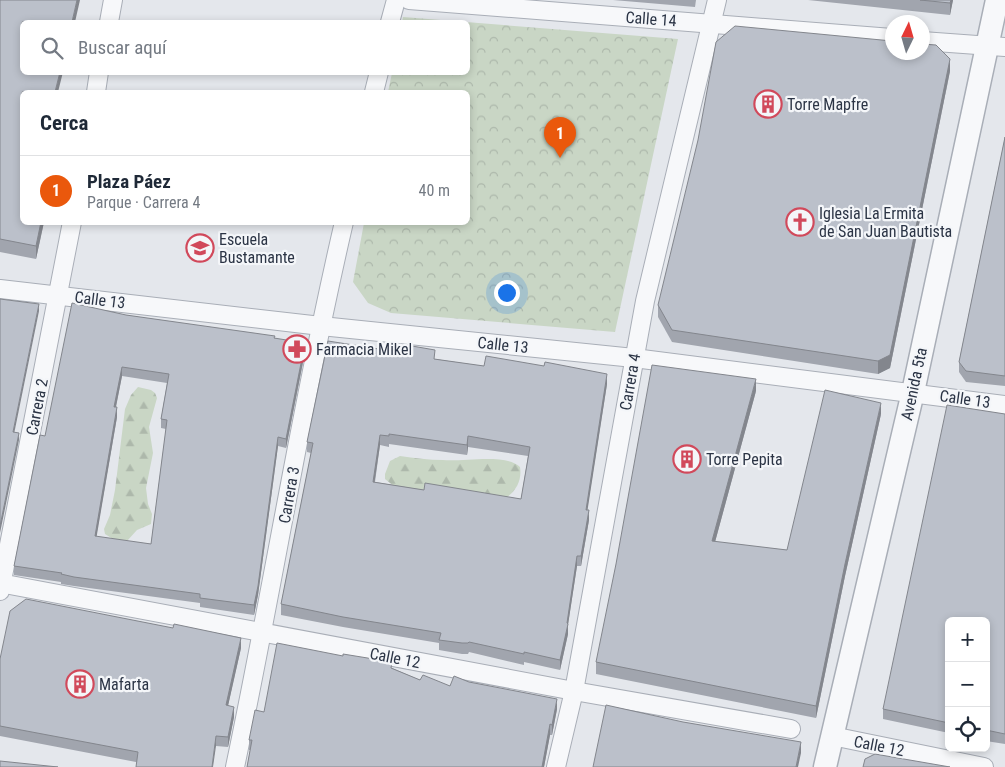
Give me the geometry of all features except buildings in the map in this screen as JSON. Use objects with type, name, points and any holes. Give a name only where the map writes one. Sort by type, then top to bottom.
[{"type":"street","points":[[108,20],[113,0]]},
{"type":"street","points":[[391,20],[396,0]]},
{"type":"street","name":"Calle 14","points":[[409,0],[885,37]]},
{"type":"street","name":"Carrera 4","points":[[556,767],[574,691],[645,301],[716,0]]},
{"type":"street","name":"Avenida 5ta","points":[[825,767],[995,47],[997,0]]},
{"type":"street","points":[[930,42],[995,47]]},
{"type":"street","points":[[96,90],[99,75]]},
{"type":"street","points":[[374,90],[378,75]]},
{"type":"street","name":"Carrera 2","points":[[1,585],[71,225]]},
{"type":"street","name":"Carrera 3","points":[[235,767],[263,633],[321,326],[343,225]]},
{"type":"street","name":"Calle 13","points":[[0,289],[321,326],[634,358],[1005,405]]},
{"type":"street","name":"Calle 12","points":[[1,585],[790,729]]},
{"type":"street","name":"Calle 12","points":[[832,736],[984,767]]},
{"type":"green space","points":[[403,17],[441,20],[402,20]]},
{"type":"green space","points":[[470,22],[678,39],[615,332],[391,313],[368,303],[353,282],[364,225],[470,225],[470,90],[388,90],[392,75],[470,75]]},
{"type":"green space","points":[[138,387],[151,390],[157,398],[149,427],[153,453],[146,488],[148,504],[152,514],[151,524],[137,530],[127,541],[113,539],[105,534],[104,529],[110,515],[115,490],[125,409],[131,395]]},
{"type":"green space","points":[[400,456],[438,460],[505,460],[520,467],[520,476],[516,488],[507,497],[424,489],[421,493],[395,487],[385,479],[390,461]]},
{"type":"place","name":"Torre Mapfre","points":[[768,104]]},
{"type":"place","name":"Plaza Páez","points":[[560,158]]},
{"type":"place","name":"Iglesia La Ermita de San Juan Bautista","points":[[800,222]]},
{"type":"place","name":"Escuela Bustamante","points":[[200,248]]},
{"type":"place","name":"Farmacia Mikel","points":[[297,349]]},
{"type":"place","name":"Torre Pepita","points":[[687,459]]},
{"type":"place","name":"Mafarta","points":[[80,684]]}]
